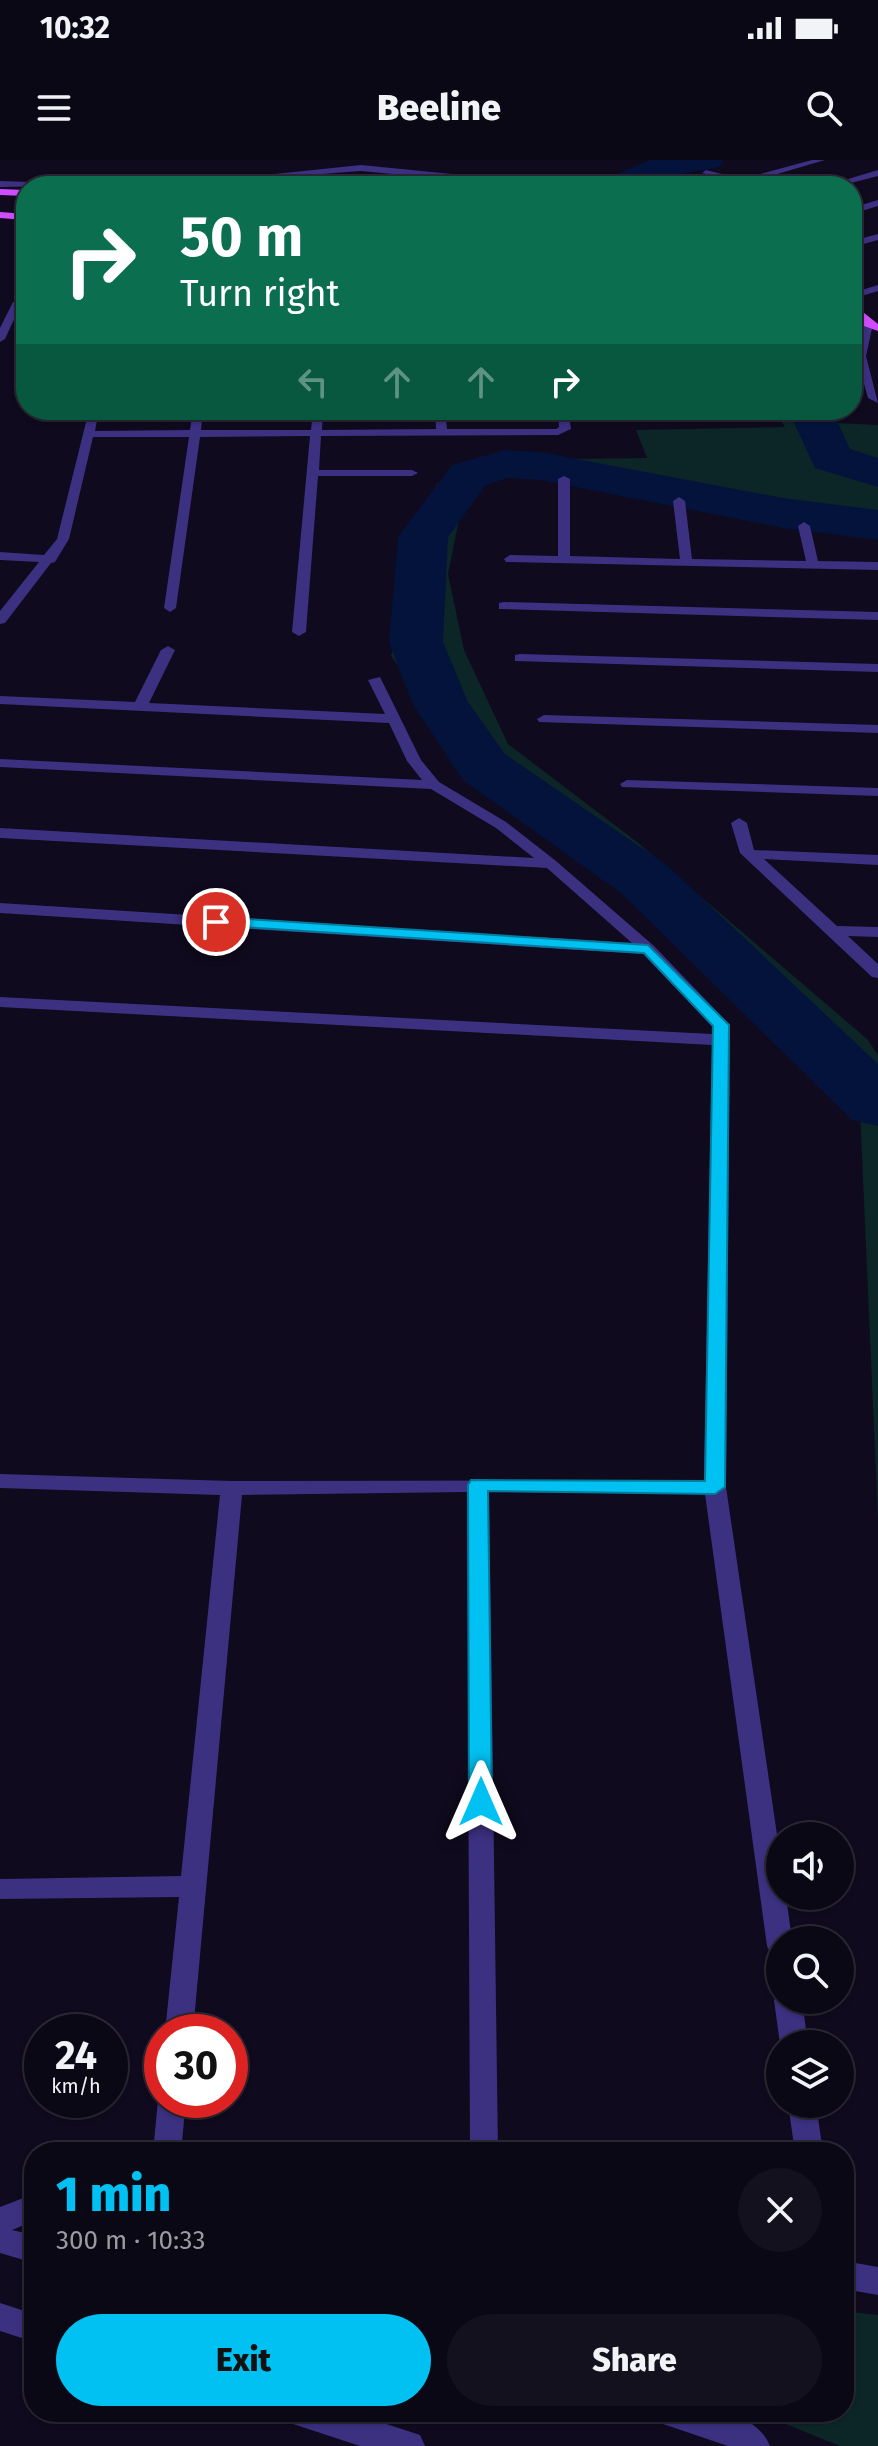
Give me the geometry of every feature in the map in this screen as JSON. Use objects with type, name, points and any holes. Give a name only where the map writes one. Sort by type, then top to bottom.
[{"type":"street","points":[[372,169],[385,160]]},
{"type":"street","points":[[763,176],[821,160]]},
{"type":"street","points":[[293,176],[343,167],[443,176]]},
{"type":"street","points":[[706,173],[718,176]]},
{"type":"street","points":[[0,339],[16,312]]},
{"type":"street","points":[[862,354],[873,326]]},
{"type":"street","points":[[862,358],[874,378],[873,398],[878,400]]},
{"type":"street","points":[[0,620],[5,607],[51,559],[63,539],[91,420]]},
{"type":"street","points":[[170,608],[196,420]]},
{"type":"street","points":[[299,632],[318,420]]},
{"type":"street","points":[[441,420],[442,432]]},
{"type":"street","points":[[87,434],[561,432],[565,429],[564,420]]},
{"type":"street","points":[[588,433],[589,420]]},
{"type":"street","points":[[315,473],[412,473]]},
{"type":"street","points":[[564,479],[564,559]]},
{"type":"street","points":[[679,501],[686,561]]},
{"type":"street","points":[[804,526],[813,565]]},
{"type":"street","points":[[0,556],[51,559]]},
{"type":"street","points":[[510,559],[878,566]]},
{"type":"street","points":[[504,606],[878,616]]},
{"type":"street","points":[[139,709],[168,650]]},
{"type":"street","points":[[520,658],[878,668]]},
{"type":"street","points":[[375,680],[417,767],[434,785],[501,825],[551,864],[648,949],[718,1018],[715,1487],[777,1926]]},
{"type":"street","points":[[0,700],[395,719]]},
{"type":"street","points":[[544,719],[878,729]]},
{"type":"street","points":[[0,763],[434,785]]},
{"type":"street","points":[[627,784],[878,792]]},
{"type":"street","points":[[739,823],[743,847],[749,854],[878,973]]},
{"type":"street","points":[[0,833],[551,864]]},
{"type":"street","points":[[749,854],[878,860]]},
{"type":"street","points":[[0,908],[648,949]]},
{"type":"street","points":[[832,931],[878,932]]},
{"type":"street","points":[[0,1002],[719,1040]]},
{"type":"street","points":[[0,1481],[232,1488],[478,1485],[715,1487]]},
{"type":"street","points":[[478,1485],[484,2142]]},
{"type":"street","points":[[181,2014],[232,1488]]},
{"type":"street","points":[[0,1889],[194,1886]]},
{"type":"street","points":[[168,2142],[170,2118]]},
{"type":"street","points":[[804,2118],[808,2142]]},
{"type":"street","points":[[0,2221],[24,2211]]},
{"type":"street","points":[[0,2240],[24,2246]]},
{"type":"street","points":[[854,2277],[878,2281]]},
{"type":"street","points":[[0,2317],[24,2325]]},
{"type":"street","points":[[333,2422],[409,2446]]},
{"type":"street","points":[[703,2422],[735,2432],[754,2446]]},
{"type":"green space","points":[[780,420],[835,420],[837,423],[878,425],[878,532],[540,472],[564,459],[647,458],[636,430],[785,427]]},
{"type":"green space","points":[[437,483],[463,500],[448,574],[464,650],[508,744],[637,842],[867,1039],[878,1055],[878,1519],[860,1110],[679,937],[461,756],[391,656],[423,526]]},
{"type":"green space","points":[[854,2312],[878,2315],[878,2446],[840,2446],[781,2422],[854,2422]]},
{"type":"waterway","points":[[641,176],[663,167],[707,160]]},
{"type":"waterway","points":[[814,420],[831,458],[878,473]]},
{"type":"waterway","points":[[878,525],[783,513],[540,466],[504,464],[469,475],[423,537],[416,642],[440,703],[484,767],[645,880],[878,1104]]},
{"type":"route","points":[[216,922],[648,949],[718,1018],[721,1025],[715,1487],[478,1485],[481,1802]]}]
